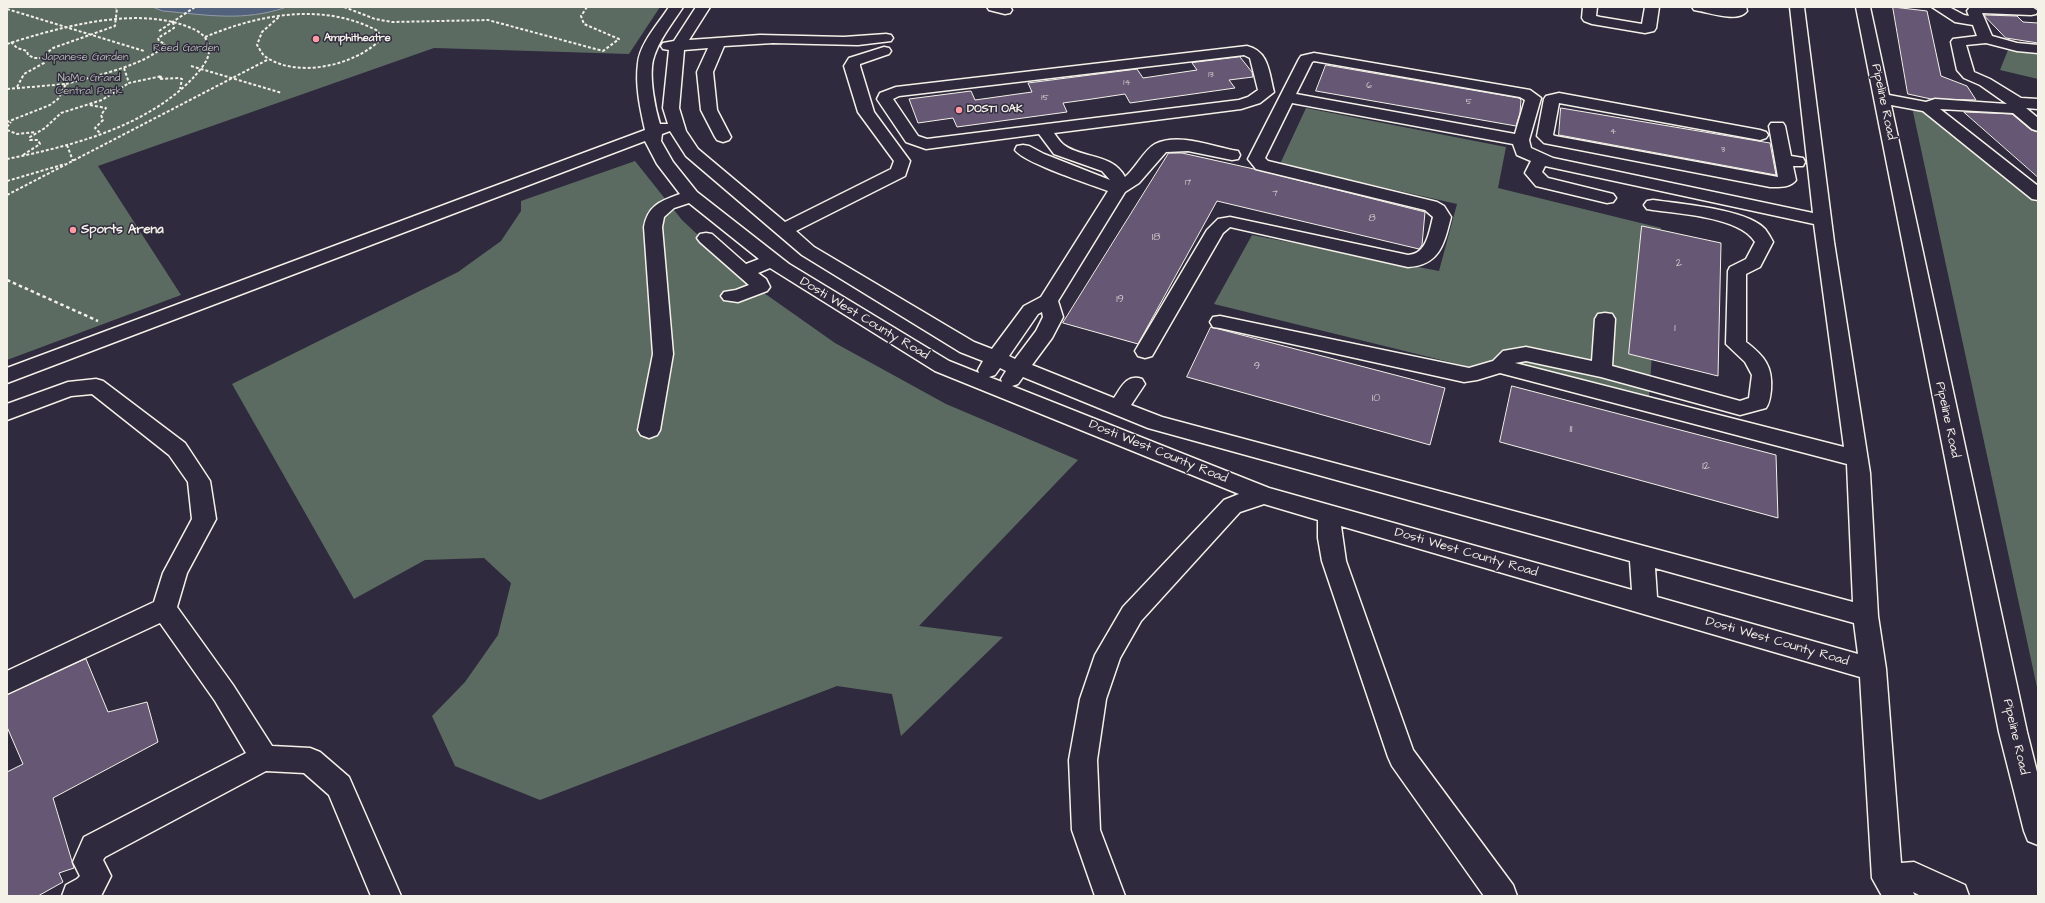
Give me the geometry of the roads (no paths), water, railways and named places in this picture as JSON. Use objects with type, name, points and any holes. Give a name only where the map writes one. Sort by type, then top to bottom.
[{"type":"street","name":"Dosti West County Road","points":[[676,7],[651,46],[644,62],[646,102],[654,133],[653,141],[665,164],[691,196],[772,260],[942,366],[1190,464],[1263,495],[1873,669]]},
{"type":"street","name":"Dosti West County Road","points":[[703,7],[676,50],[671,108],[678,131],[692,152],[808,251],[967,347],[1156,423],[1866,616]]},
{"type":"street","points":[[1590,7],[1589,18],[1597,21],[1645,29],[1649,28],[1652,7]]},
{"type":"street","points":[[1699,7],[1735,13],[1740,11],[1739,7]]},
{"type":"street","points":[[1796,7],[1823,221],[1858,466],[1866,616],[1873,669],[1894,887],[1914,877],[1954,896]]},
{"type":"street","name":"Pipeline Road","points":[[1863,7],[1883,99],[1930,338],[2013,732],[2032,787],[2038,831]]},
{"type":"street","points":[[1939,7],[1960,20],[1979,22]]},
{"type":"street","points":[[1986,39],[1974,11],[1976,9],[2032,11]]},
{"type":"street","points":[[651,46],[679,46],[772,39],[866,41],[885,45],[854,61],[852,66],[866,112],[902,161],[899,172],[784,230]]},
{"type":"street","points":[[2038,49],[2017,48],[1986,39],[1958,42],[1966,70],[1969,75],[1985,82],[2017,106],[2038,126]]},
{"type":"street","points":[[720,42],[714,48],[705,72],[709,110],[723,137]]},
{"type":"street","points":[[1247,50],[1257,56],[1266,92],[1254,100],[1241,104],[1045,131],[926,144],[912,139],[886,103],[886,96],[896,92],[1247,50]]},
{"type":"street","points":[[1145,351],[1216,230],[1224,223],[1230,222],[1408,262],[1415,262],[1423,259],[1435,244],[1442,217],[1438,210],[1431,206],[1262,165],[1256,160],[1306,59],[1314,58],[1525,93],[1533,98],[1521,140],[1523,151],[1540,159],[1555,164],[1823,221]]},
{"type":"street","points":[[1287,97],[1521,140]]},
{"type":"street","points":[[1760,135],[1559,98],[1552,99],[1545,136],[1550,140],[1770,182],[1782,182],[1787,180],[1777,126]]},
{"type":"street","points":[[1883,99],[1928,107],[2038,195]]},
{"type":"street","points":[[1928,107],[1935,104],[2017,106],[2038,104]]},
{"type":"street","points":[[7,376],[654,133],[675,123]]},
{"type":"street","points":[[980,381],[1031,310],[1048,301],[1118,189],[1120,181],[1117,173],[1110,168],[1059,150],[1045,131]]},
{"type":"street","points":[[1118,189],[1133,179],[1160,148],[1172,145],[1188,146],[1232,155]]},
{"type":"street","points":[[1023,150],[1038,158],[1118,189]]},
{"type":"street","points":[[1540,159],[1533,173],[1542,182],[1607,198]]},
{"type":"street","points":[[1783,160],[1816,166]]},
{"type":"street","points":[[649,430],[663,354],[653,227],[655,215],[668,204],[691,196]]},
{"type":"street","points":[[1220,322],[1464,375],[1474,376],[1492,368],[1510,356],[1526,354],[1601,370],[1740,408],[1759,403],[1762,375],[1753,358],[1736,344],[1737,271],[1753,263],[1764,242],[1757,231],[1739,222],[1723,217],[1653,204]]},
{"type":"street","points":[[1224,223],[1218,215],[1223,210],[1280,222]]},
{"type":"street","points":[[706,238],[744,272],[759,283],[760,287],[738,296],[731,296]]},
{"type":"street","points":[[744,272],[772,260]]},
{"type":"street","points":[[1003,390],[1045,333],[1053,316],[1048,301]]},
{"type":"street","points":[[1601,370],[1605,319]]},
{"type":"street","points":[[1492,368],[1497,380],[1858,466]]},
{"type":"street","points":[[1118,408],[1135,384]]},
{"type":"street","points":[[7,412],[68,389],[96,386],[177,449],[199,481],[204,519],[175,573],[164,609],[7,683]]},
{"type":"street","points":[[1110,896],[1086,830],[1083,760],[1093,699],[1108,655],[1132,614],[1232,506],[1263,495]]},
{"type":"street","points":[[1331,514],[1329,521],[1334,561],[1402,757],[1502,896]]},
{"type":"street","points":[[1642,554],[1645,604]]},
{"type":"street","points":[[164,609],[224,693],[264,758]]},
{"type":"street","points":[[77,896],[88,890],[96,876],[88,862],[94,847],[264,758],[310,761],[339,786],[386,896]]},
{"type":"water","points":[[153,7],[287,7],[255,15],[225,16],[163,11]]},
{"type":"place","name":"Amphitheatre","points":[[316,39]]},
{"type":"place","name":"DOSTI OAK","points":[[959,110]]},
{"type":"place","name":"Sports Arena","points":[[73,230]]},
{"type":"park label","name":"Reed Garden","points":[[186,49]]},
{"type":"park label","name":"Japanese Garden","points":[[85,58]]},
{"type":"park label","name":"NaMo Grand Central Park","points":[[89,85]]}]
